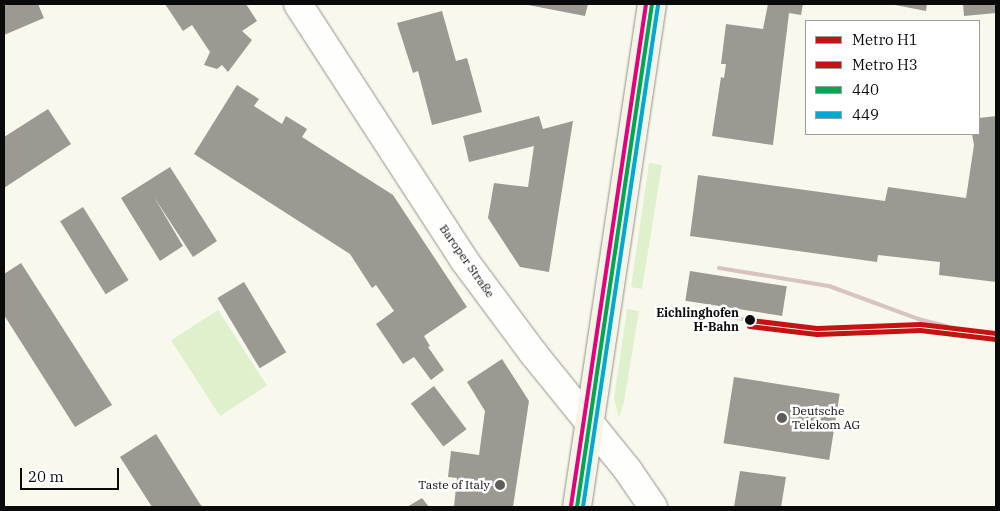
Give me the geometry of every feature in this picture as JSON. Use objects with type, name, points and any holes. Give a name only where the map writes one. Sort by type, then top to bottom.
[{"type":"main road","points":[[577,507],[652,4]]},
{"type":"street","name":"Baroper Straße","points":[[298,4],[464,260],[533,353],[589,421],[653,507]]},
{"type":"green space","points":[[649,163],[662,165],[642,289],[631,287]]},
{"type":"green space","points":[[627,309],[639,311],[624,402],[619,418],[614,398]]},
{"type":"green space","points":[[218,310],[267,385],[220,416],[171,340]]},
{"type":"building","points":[[4,4],[38,4],[44,18],[4,35]]},
{"type":"building","points":[[165,4],[246,4],[257,21],[242,31],[252,40],[228,72],[222,65],[217,69],[204,65],[210,52],[192,25],[183,31]]},
{"type":"building","points":[[523,4],[588,4],[585,16]]},
{"type":"building","points":[[768,4],[803,4],[801,15],[789,13],[773,145],[712,136],[721,77],[724,78],[726,64],[721,64],[726,24],[763,29]]},
{"type":"building","points":[[890,4],[927,4],[926,11]]},
{"type":"building","points":[[963,4],[996,4],[996,13],[964,16]]},
{"type":"building","points":[[442,11],[456,61],[467,58],[482,112],[432,125],[418,71],[413,73],[397,23]]},
{"type":"building","points":[[237,85],[259,99],[254,106],[282,124],[286,116],[307,129],[302,137],[393,195],[467,307],[424,336],[430,346],[428,347],[444,370],[431,380],[414,357],[403,364],[376,324],[394,311],[376,285],[372,288],[350,254],[194,154]]},
{"type":"building","points":[[48,109],[71,144],[4,188],[4,137]]},
{"type":"building","points":[[539,116],[543,129],[573,121],[549,272],[520,267],[488,218],[494,183],[528,187],[534,146],[469,162],[463,136]]},
{"type":"building","points":[[996,116],[996,282],[939,275],[940,262],[878,255],[877,262],[690,236],[698,175],[885,201],[888,187],[966,198],[974,145],[972,135],[980,135],[980,118]]},
{"type":"building","points":[[170,167],[217,241],[193,257],[154,197],[183,246],[160,261],[121,198]]},
{"type":"building","points":[[83,207],[129,280],[106,294],[60,221]]},
{"type":"building","points":[[21,263],[112,405],[75,427],[4,315],[4,274]]},
{"type":"building","name":"Eichlinghofen H-Bahn","points":[[690,271],[787,286],[782,316],[685,301]]},
{"type":"building","points":[[244,282],[286,352],[260,368],[217,298]]},
{"type":"building","points":[[502,359],[529,401],[513,507],[454,507],[457,478],[448,477],[451,451],[479,455],[485,411],[467,382]]},
{"type":"building","name":"Deutsche Telekom AG","points":[[734,377],[840,394],[829,460],[724,443]]},
{"type":"building","points":[[434,386],[466,429],[443,447],[411,403]]},
{"type":"building","points":[[156,434],[203,507],[152,507],[120,457]]},
{"type":"building","points":[[740,471],[786,477],[781,507],[734,507]]},
{"type":"building","points":[[422,498],[429,507],[407,507]]},
{"type":"railway","points":[[719,268],[829,286],[918,319],[947,326]]},
{"type":"railway","points":[[711,314],[750,320]]},
{"type":"metro line","name":"H1","points":[[750,320],[817,328],[920,324],[996,333]]},
{"type":"metro line","name":"H3","points":[[749,326],[817,334],[920,330],[995,339]]},
{"type":"transit line","points":[[571,506],[646,4]]},
{"type":"transit line","name":"440","points":[[577,507],[652,4]]},
{"type":"transit line","name":"449","points":[[583,507],[658,5]]},
{"type":"place","name":"Eichlinghofen H-Bahn","points":[[750,320]]},
{"type":"place","name":"Deutsche Telekom AG","points":[[782,418]]},
{"type":"place","name":"Taste of Italy","points":[[500,485]]}]
